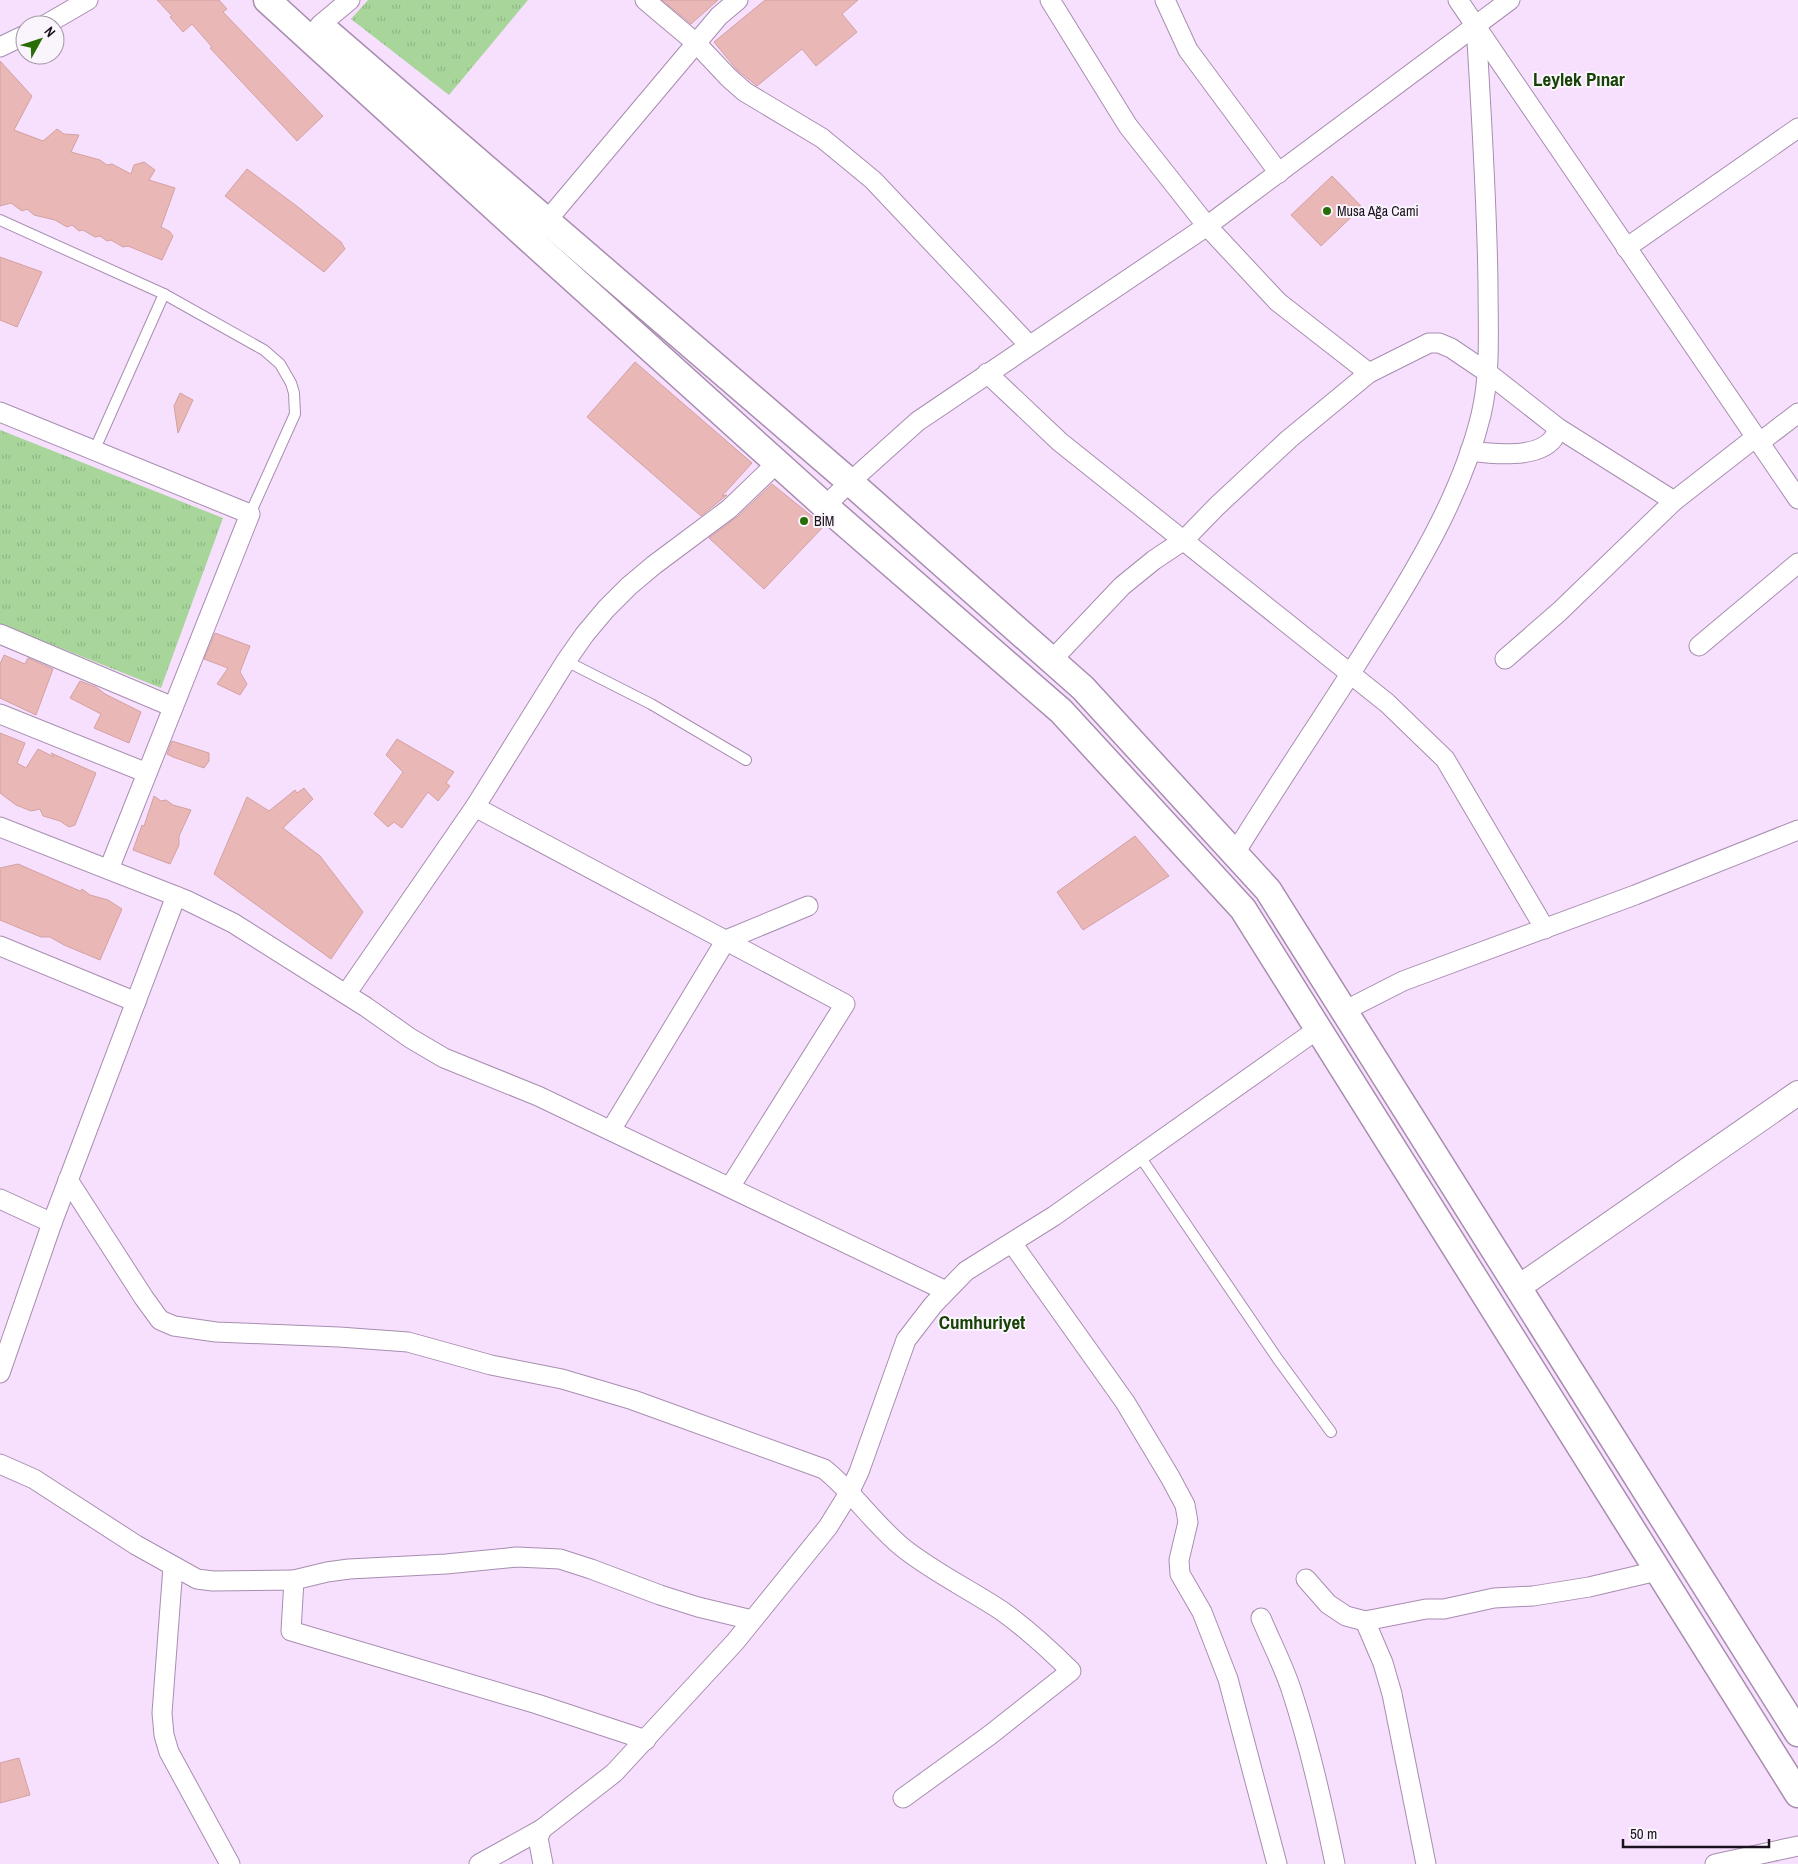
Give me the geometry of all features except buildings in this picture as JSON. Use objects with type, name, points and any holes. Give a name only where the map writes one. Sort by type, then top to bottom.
[{"type":"main road","points":[[267,0],[538,231],[850,482],[1084,688],[1268,890],[1798,1733]]},
{"type":"main road","points":[[292,0],[538,231],[777,462],[1061,711],[1243,909],[1798,1794]]},
{"type":"street","points":[[62,15],[88,0]]},
{"type":"street","points":[[320,25],[350,0]]},
{"type":"street","points":[[645,0],[696,43],[728,78],[745,92],[822,138],[873,180],[1029,345]]},
{"type":"street","points":[[538,231],[719,16],[738,0]]},
{"type":"street","points":[[1050,0],[1128,126],[1207,226],[1278,302],[1368,373]]},
{"type":"street","points":[[1165,0],[1188,50],[1279,173]]},
{"type":"street","points":[[1458,0],[1798,500]]},
{"type":"street","points":[[826,506],[918,421],[1207,226],[1510,0]]},
{"type":"street","points":[[1235,853],[1432,542],[1470,451],[1481,415],[1488,373],[1487,207],[1476,24]]},
{"type":"street","points":[[0,47],[15,40]]},
{"type":"street","points":[[1626,248],[1798,128]]},
{"type":"street","points":[[1052,660],[1122,586],[1154,560],[1184,540],[1217,506],[1289,439],[1368,373],[1429,343],[1451,348],[1488,373],[1558,428],[1674,501]]},
{"type":"street","points":[[987,373],[1060,442],[1386,703],[1445,759],[1545,929]]},
{"type":"street","points":[[0,412],[250,514],[109,869]]},
{"type":"street","points":[[1505,659],[1559,612],[1674,501],[1798,413]]},
{"type":"street","points":[[1470,451],[1493,454],[1532,451],[1544,446],[1553,439],[1558,428]]},
{"type":"street","points":[[346,994],[475,807],[566,661],[606,609],[654,564],[728,509],[777,462]]},
{"type":"street","points":[[1699,646],[1798,563]]},
{"type":"street","points":[[0,634],[174,707]]},
{"type":"street","points":[[0,714],[147,774]]},
{"type":"street","points":[[475,807],[845,1004],[730,1187]]},
{"type":"street","points":[[0,827],[176,896],[233,922],[346,994],[410,1038],[444,1058],[538,1096],[946,1291]]},
{"type":"street","points":[[1344,1011],[1403,981],[1636,895],[1798,830]]},
{"type":"street","points":[[0,1372],[52,1223],[176,896]]},
{"type":"street","points":[[611,1130],[726,940],[808,906]]},
{"type":"street","points":[[0,946],[136,1002]]},
{"type":"street","points":[[479,1864],[542,1829],[614,1773],[735,1642],[828,1527],[849,1493],[859,1472],[906,1340],[933,1305],[966,1271],[1054,1216],[1318,1029]]},
{"type":"street","points":[[1518,1287],[1798,1093]]},
{"type":"street","points":[[68,1180],[144,1298],[160,1320],[174,1326],[216,1332],[408,1342],[491,1365],[562,1379],[633,1400],[824,1469],[849,1493],[866,1514],[902,1547],[938,1573],[1000,1610],[1037,1639],[1071,1671],[990,1735],[903,1798]]},
{"type":"street","points":[[0,1199],[52,1223]]},
{"type":"street","points":[[1012,1243],[1125,1402],[1185,1505],[1188,1522],[1179,1560],[1180,1574],[1202,1612],[1228,1679],[1277,1864]]},
{"type":"street","points":[[0,1464],[34,1479],[173,1567],[196,1579],[213,1581],[294,1580],[349,1569],[446,1564],[517,1557],[560,1559],[660,1595],[698,1607],[752,1620]]},
{"type":"street","points":[[173,1567],[162,1713],[164,1736],[175,1766],[230,1864]]},
{"type":"street","points":[[1306,1579],[1328,1604],[1346,1616],[1365,1621],[1426,1608],[1444,1609],[1494,1598],[1533,1596],[1589,1587],[1657,1571]]},
{"type":"street","points":[[294,1580],[291,1630],[538,1704],[646,1740]]},
{"type":"street","points":[[1261,1618],[1291,1688],[1323,1804],[1335,1864]]},
{"type":"street","points":[[1365,1621],[1384,1663],[1392,1694],[1426,1864]]},
{"type":"street","points":[[542,1829],[538,1838],[542,1864]]},
{"type":"street","points":[[1715,1864],[1798,1846]]},
{"type":"lane","points":[[0,220],[164,294],[264,350],[280,364],[291,383],[294,393],[295,414],[250,514]]},
{"type":"lane","points":[[94,451],[164,294]]},
{"type":"lane","points":[[566,661],[651,704],[746,760]]},
{"type":"lane","points":[[1139,1155],[1277,1358],[1331,1432]]},
{"type":"green space","points":[[368,0],[528,0],[449,95],[351,19]]},
{"type":"green space","points":[[0,430],[223,518],[161,688],[0,624]]},
{"type":"place","name":"Musa Ağa Cami","points":[[1327,211]]},
{"type":"place","name":"BİM","points":[[804,521]]},
{"type":"district","name":"Leylek Pınar","points":[[1579,79]]},
{"type":"district","name":"Cumhuriyet","points":[[982,1322]]}]
